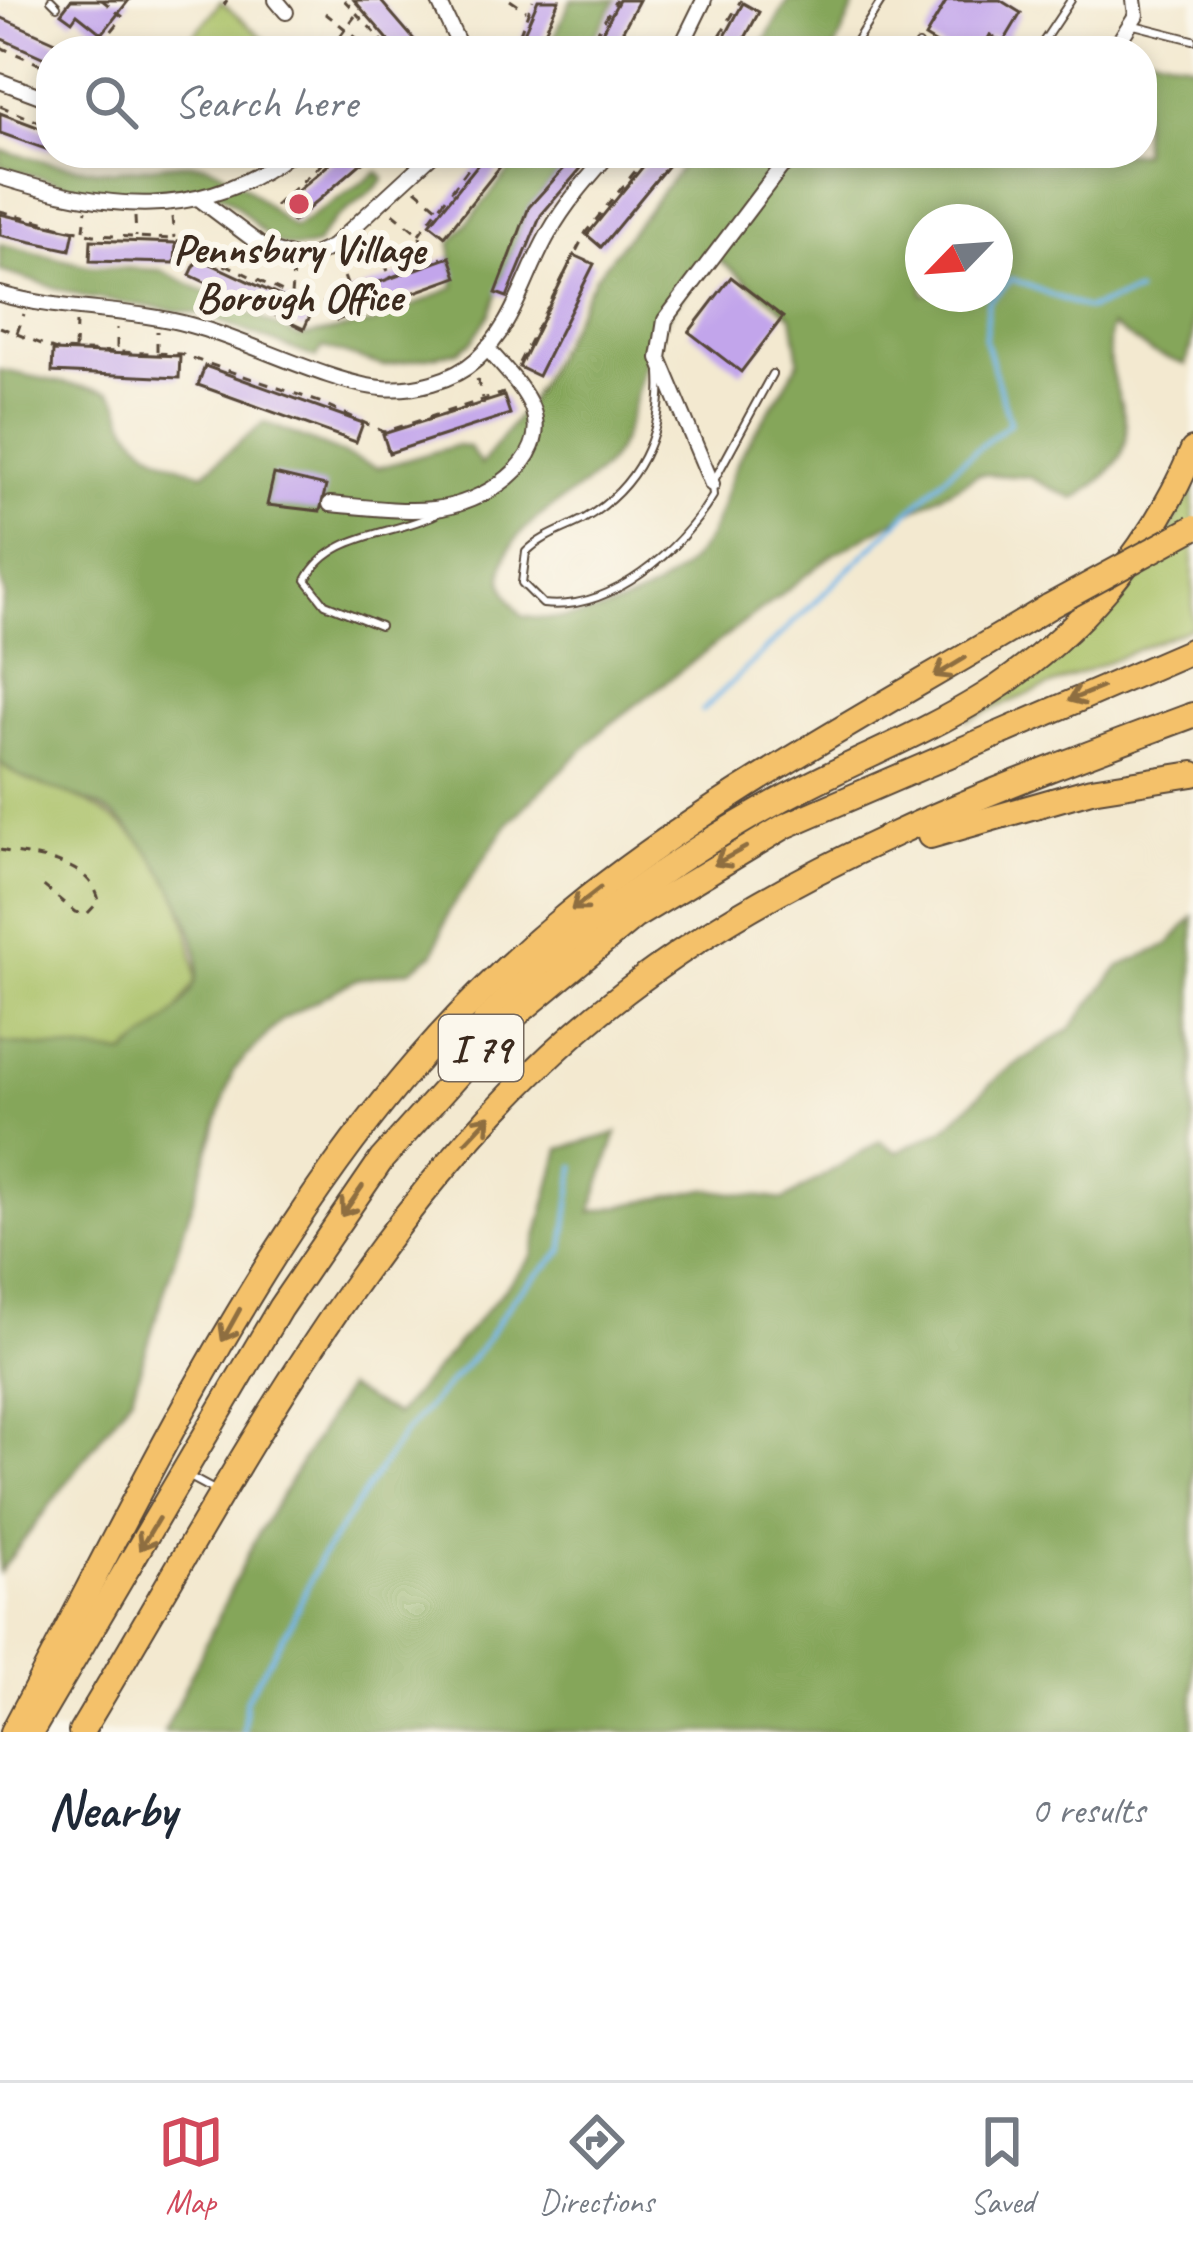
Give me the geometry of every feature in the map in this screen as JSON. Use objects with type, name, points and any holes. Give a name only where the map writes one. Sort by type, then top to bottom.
[{"type":"highway","points":[[382,1159],[480,1027],[619,904],[745,820],[972,704],[1060,638],[1139,548],[1193,450]]},
{"type":"highway","points":[[13,1732],[270,1256],[343,1148],[431,1043],[537,940],[648,853],[1050,606],[1193,528]]},
{"type":"highway","name":"I 79","points":[[31,1732],[280,1308],[382,1159],[463,1066],[528,1004],[591,949],[709,868],[882,780],[1193,650]]},
{"type":"highway","name":"I 79","points":[[81,1732],[364,1273],[424,1191],[517,1088],[581,1028],[669,960],[831,868],[964,805],[1193,715]]},
{"type":"highway","points":[[831,868],[1046,800],[1193,774]]},
{"type":"street","points":[[438,0],[455,36]]},
{"type":"street","points":[[686,36],[704,0]]},
{"type":"street","points":[[1123,36],[1131,24],[1134,0]]},
{"type":"street","points":[[0,80],[36,94]]},
{"type":"street","points":[[0,177],[88,196],[170,204],[202,201],[270,168]]},
{"type":"street","points":[[202,201],[274,253],[294,260],[332,247],[418,168]]},
{"type":"street","points":[[0,295],[77,311],[154,316],[376,388],[442,380],[465,369],[492,342],[573,198],[598,168]]},
{"type":"street","points":[[712,484],[659,358],[664,320],[780,168]]},
{"type":"street","points":[[330,504],[436,509],[516,471],[536,431],[530,404],[492,342]]},
{"type":"lane","points":[[859,36],[882,0]]},
{"type":"lane","points":[[1047,36],[1071,0]]},
{"type":"lane","points":[[1131,24],[1193,40]]},
{"type":"lane","points":[[659,358],[662,395],[647,454],[615,496],[526,552],[522,583],[543,604],[556,606],[623,584],[658,561],[699,519],[713,496],[712,484],[772,374]]},
{"type":"lane","points":[[380,626],[313,595],[306,580],[310,572],[335,546],[415,524],[459,502]]},
{"type":"lane","points":[[185,1474],[224,1495]]},
{"type":"path","points":[[102,0],[123,17],[108,36]]},
{"type":"path","points":[[344,0],[375,36]]},
{"type":"path","points":[[509,0],[527,12]]},
{"type":"path","points":[[518,36],[532,0]]},
{"type":"path","points":[[595,36],[616,0]]},
{"type":"path","points":[[719,36],[741,0]]},
{"type":"path","points":[[326,13],[353,36]]},
{"type":"path","points":[[340,36],[356,14]]},
{"type":"path","points":[[0,47],[36,63]]},
{"type":"path","points":[[3,61],[7,51]]},
{"type":"path","points":[[0,106],[36,118]]},
{"type":"path","points":[[276,168],[294,191]]},
{"type":"path","points":[[275,206],[318,168]]},
{"type":"path","points":[[419,234],[467,168]]},
{"type":"path","points":[[516,368],[562,275],[598,217],[638,168]]},
{"type":"path","points":[[406,180],[439,209]]},
{"type":"path","points":[[84,232],[88,196]]},
{"type":"path","points":[[573,198],[598,217]]},
{"type":"path","points":[[382,202],[419,234],[429,263]]},
{"type":"path","points":[[135,203],[136,237]]},
{"type":"path","points":[[170,204],[174,238]]},
{"type":"path","points":[[0,211],[84,232],[174,238],[313,307],[389,274],[442,258]]},
{"type":"path","points":[[361,221],[377,239],[389,274]]},
{"type":"path","points":[[332,247],[350,292]]},
{"type":"path","points":[[258,281],[274,253]]},
{"type":"path","points":[[225,267],[230,258]]},
{"type":"path","points":[[290,298],[294,260]]},
{"type":"path","points":[[536,262],[562,275]]},
{"type":"path","points":[[16,335],[27,302]]},
{"type":"path","points":[[75,351],[77,311]]},
{"type":"path","points":[[0,327],[45,347],[180,354],[348,411],[384,432],[441,408],[504,393]]},
{"type":"path","points":[[117,340],[117,350]]},
{"type":"path","points":[[157,341],[158,353]]},
{"type":"path","points":[[492,342],[524,351]]},
{"type":"path","points":[[479,387],[484,400]]},
{"type":"path","points":[[0,850],[51,859],[85,874],[99,901],[87,914],[75,912],[40,883]]},
{"type":"green space","points":[[571,0],[616,0],[595,36],[555,36]]},
{"type":"green space","points":[[788,0],[857,0],[841,36],[768,36]]},
{"type":"green space","points":[[221,2],[261,36],[193,36]]},
{"type":"green space","points":[[1157,56],[1193,64],[1193,336],[1186,365],[1153,353],[1111,326],[1109,353],[1125,418],[1121,456],[1104,477],[1074,499],[1029,477],[979,474],[834,554],[604,729],[510,821],[449,911],[434,953],[411,970],[357,979],[281,1020],[233,1071],[132,1395],[0,1572],[0,1043],[125,1054],[182,1004],[195,983],[198,963],[194,939],[172,887],[122,822],[93,804],[22,777],[0,762],[0,616],[5,596],[0,575],[0,370],[109,392],[135,436],[151,451],[204,473],[264,422],[378,468],[455,446],[469,447],[481,465],[529,402],[595,278],[680,168],[1157,168]],"holes":[[[714,256],[792,316],[799,361],[740,457],[701,549],[681,569],[632,600],[603,610],[575,617],[522,616],[504,585],[502,569],[509,550],[530,524],[587,483],[611,459],[624,435],[654,341]]]},
{"type":"green space","points":[[0,150],[36,159],[36,168],[215,168],[294,228],[378,172],[384,179],[338,217],[317,245],[300,248],[273,240],[217,193],[194,190],[135,196],[0,166]]},
{"type":"green space","points":[[512,168],[564,168],[529,207],[490,314],[472,341],[458,351],[383,366],[323,347],[316,358],[204,315],[86,297],[0,271],[0,244],[89,266],[160,270],[299,337],[375,323],[454,287],[451,243]]},
{"type":"green space","points":[[1193,487],[1193,627],[966,720],[1056,661],[1150,567]]},
{"type":"green space","points":[[0,762],[117,821],[158,861],[183,913],[196,981],[0,1279]]},
{"type":"green space","points":[[1193,917],[1193,1732],[164,1732],[255,1539],[346,1388],[396,1415],[532,1257],[560,1149],[617,1133],[591,1212],[705,1189],[784,1200],[880,1141],[897,1152],[946,1128],[1000,1075],[1071,1028],[1120,966],[1168,945]]},
{"type":"building","points":[[71,0],[129,0],[102,34],[77,14],[72,21],[61,13]]},
{"type":"building","points":[[354,0],[380,0],[411,36],[385,36]]},
{"type":"building","points":[[538,0],[559,0],[543,36],[522,36]]},
{"type":"building","points":[[619,0],[639,0],[620,36],[600,36]]},
{"type":"building","points":[[947,0],[1000,0],[1021,13],[1007,36],[926,36]]},
{"type":"building","points":[[743,3],[759,12],[746,36],[725,36]]},
{"type":"building","points":[[0,17],[42,36],[36,36],[36,54],[0,38]]},
{"type":"building","points":[[0,113],[36,126],[36,146],[0,133]]},
{"type":"building","points":[[324,168],[356,168],[293,222],[280,206]]},
{"type":"building","points":[[475,168],[499,168],[445,236],[430,224]]},
{"type":"building","points":[[564,168],[581,168],[541,215],[507,297],[496,293],[529,207]]},
{"type":"building","points":[[642,168],[666,168],[601,247],[587,235]]},
{"type":"building","points":[[0,214],[74,231],[70,250],[0,235]]},
{"type":"building","points":[[91,240],[176,243],[175,263],[90,261]]},
{"type":"building","points":[[574,255],[594,264],[538,376],[519,367]]},
{"type":"building","points":[[450,257],[457,277],[337,320],[330,300]]},
{"type":"building","points":[[198,258],[312,311],[304,329],[190,275]]},
{"type":"building","points":[[731,277],[783,317],[741,372],[689,332]]},
{"type":"building","points":[[53,351],[180,356],[179,378],[52,372]]},
{"type":"building","points":[[205,366],[363,423],[356,442],[198,385]]},
{"type":"building","points":[[504,396],[510,414],[389,453],[383,434]]},
{"type":"building","points":[[274,474],[326,486],[320,511],[267,505]]},
{"type":"waterway","points":[[702,711],[957,465],[1010,423],[985,340],[988,302],[1012,279],[1087,309],[1137,292]]},
{"type":"waterway","points":[[243,1732],[246,1699],[290,1625],[320,1559],[403,1434],[480,1349],[515,1296],[563,1251],[575,1166]]},
{"type":"place","name":"Pennsbury Village Borough Office","points":[[299,204]]}]
